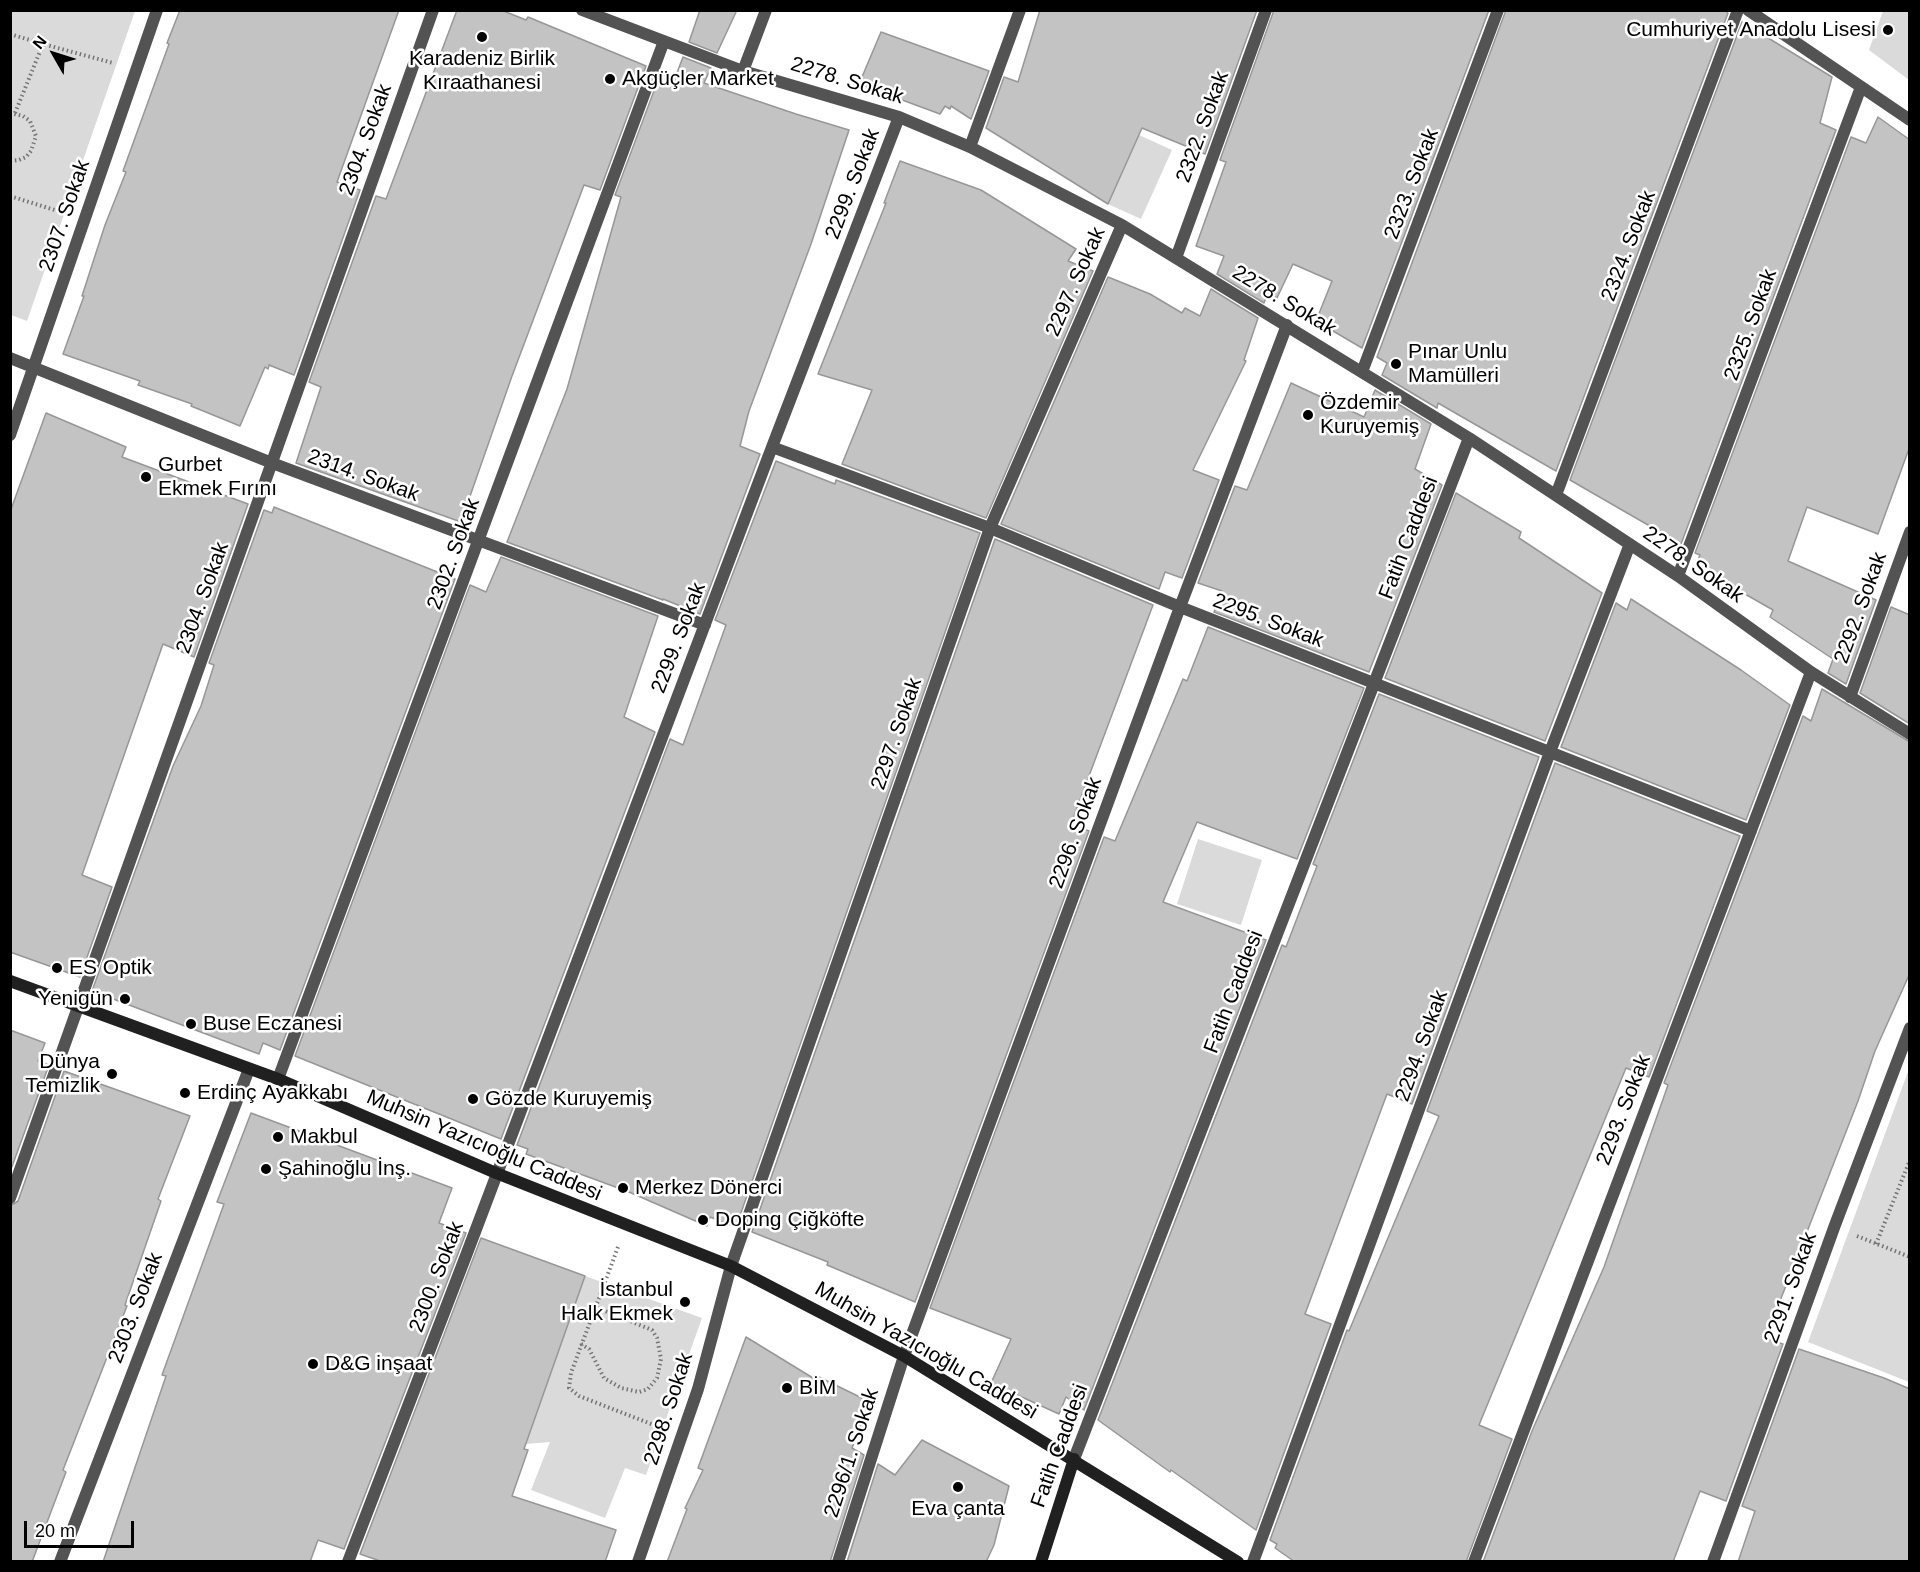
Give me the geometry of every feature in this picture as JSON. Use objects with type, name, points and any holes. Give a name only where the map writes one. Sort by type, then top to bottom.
[{"type":"main road","name":"Muhsin Yazıcıoğlu Caddesi","points":[[10,981],[278,1079],[496,1173],[731,1266],[904,1356],[1238,1562]]},
{"type":"main road","name":"Fatih Caddesi","points":[[1041,1562],[1074,1459]]},
{"type":"street","name":"2307. Sokak","points":[[10,435],[157,10]]},
{"type":"street","name":"2304. Sokak","points":[[10,1198],[433,10]]},
{"type":"street","name":"2278. Sokak","points":[[582,10],[743,71],[900,117],[969,147],[1122,225],[1469,438],[1678,576],[1811,672],[1910,734]]},
{"type":"street","points":[[743,71],[766,10]]},
{"type":"street","points":[[969,147],[1020,10]]},
{"type":"street","name":"2322. Sokak","points":[[1176,258],[1266,10]]},
{"type":"street","name":"2323. Sokak","points":[[1362,372],[1498,10]]},
{"type":"street","name":"2324. Sokak","points":[[1556,495],[1738,10]]},
{"type":"street","points":[[1748,10],[1910,120]]},
{"type":"street","name":"2302. Sokak","points":[[278,1079],[664,41]]},
{"type":"street","name":"2325. Sokak","points":[[1678,576],[1861,87]]},
{"type":"street","name":"2299. Sokak","points":[[496,1173],[900,117]]},
{"type":"street","name":"2297. Sokak","points":[[731,1266],[990,528],[1122,225]]},
{"type":"street","name":"2296. Sokak","points":[[904,1356],[1180,607],[1287,325]]},
{"type":"street","name":"2314. Sokak","points":[[10,358],[272,463],[705,625]]},
{"type":"street","name":"Fatih Caddesi","points":[[1074,1459],[1469,438]]},
{"type":"street","name":"2295. Sokak","points":[[772,447],[990,528],[1180,607],[1750,831]]},
{"type":"street","name":"2292. Sokak","points":[[1850,697],[1910,532]]},
{"type":"street","name":"2294. Sokak","points":[[1253,1562],[1550,752],[1630,544]]},
{"type":"street","name":"2293. Sokak","points":[[1474,1562],[1811,672]]},
{"type":"street","name":"2291. Sokak","points":[[1713,1562],[1834,1226],[1910,1028]]},
{"type":"street","name":"2303. Sokak","points":[[60,1562],[249,1069]]},
{"type":"street","name":"2300. Sokak","points":[[348,1562],[496,1173]]},
{"type":"street","name":"2298. Sokak","points":[[638,1562],[698,1389],[731,1266]]},
{"type":"street","name":"2296/1. Sokak","points":[[838,1562],[904,1356]]},
{"type":"path","points":[[10,34],[136,71]]},
{"type":"path","points":[[10,161],[26,157],[32,151],[36,136],[30,121],[13,113],[43,44]]},
{"type":"path","points":[[10,196],[85,220]]},
{"type":"path","points":[[1876,1244],[1910,1160]]},
{"type":"path","points":[[626,1226],[581,1344],[569,1381],[569,1388],[682,1436]]},
{"type":"path","points":[[1834,1226],[1910,1257]]},
{"type":"path","points":[[581,1344],[589,1349],[604,1378],[621,1388],[639,1392],[648,1389],[657,1378],[661,1359],[657,1338],[652,1330],[595,1307]]},
{"type":"shaded area","points":[[11,10],[135,11],[27,321],[11,315]]},
{"type":"shaded area","name":"Cumhuriyet Anadolu Lisesi","points":[[1883,11],[1909,11],[1909,80],[1869,50]]},
{"type":"shaded area","points":[[1139,135],[1172,150],[1141,219],[1108,204]]},
{"type":"shaded area","points":[[1198,839],[1262,860],[1241,925],[1177,904]]},
{"type":"shaded area","points":[[1909,1069],[1910,1382],[1808,1342]]},
{"type":"shaded area","points":[[585,1276],[702,1318],[646,1475],[625,1468],[605,1518],[531,1490],[550,1442],[526,1444]]},
{"type":"building","points":[[180,10],[399,10],[337,182],[360,190],[294,375],[269,365],[268,369],[265,367],[240,426],[191,406],[192,404],[138,385],[140,381],[63,354],[84,296],[82,296],[105,225],[126,172],[123,171]]},
{"type":"building","points":[[457,10],[501,10],[526,20],[528,17],[646,66],[600,190],[584,185],[512,376],[461,522],[296,463],[321,387],[309,382],[376,196],[386,199]]},
{"type":"building","points":[[700,10],[737,10],[717,53],[689,42]]},
{"type":"building","points":[[1040,10],[1257,10],[1205,154],[1142,128],[1108,204],[986,128],[1004,77],[1018,82]]},
{"type":"building","points":[[1274,10],[1489,10],[1362,348],[1316,321],[1332,281],[1293,264],[1277,298],[1268,292],[1264,303],[1217,274],[1224,256],[1196,246],[1226,162],[1220,160]]},
{"type":"building","points":[[1506,10],[1724,10],[1728,13],[1556,471],[1438,403],[1437,408],[1382,375],[1387,363],[1377,357]]},
{"type":"building","points":[[1742,22],[1832,77],[1820,123],[1836,130],[1681,544],[1570,480]]},
{"type":"building","points":[[881,32],[989,71],[971,119],[951,106],[950,109],[945,106],[940,114],[859,84]]},
{"type":"building","points":[[683,57],[711,68],[704,83],[849,130],[811,244],[749,411],[740,446],[760,454],[700,614],[507,542],[567,389],[621,197],[615,195],[661,72],[675,78]]},
{"type":"building","points":[[1878,117],[1910,140],[1910,446],[1878,534],[1807,507],[1788,561],[1876,600],[1846,684],[1828,673],[1833,659],[1770,617],[1773,610],[1696,566],[1700,555],[1695,553],[1851,137],[1866,143]]},
{"type":"building","points":[[900,161],[981,190],[1076,249],[1068,261],[1093,271],[986,518],[842,464],[872,390],[818,374],[886,203],[884,203]]},
{"type":"building","points":[[1108,277],[1150,294],[1182,313],[1185,308],[1200,316],[1211,289],[1258,318],[1244,360],[1246,361],[1193,470],[1219,480],[1182,578],[1165,572],[1159,589],[1001,524]]},
{"type":"building","points":[[1291,383],[1364,417],[1375,390],[1431,424],[1415,469],[1442,485],[1369,672],[1214,612],[1222,591],[1198,583],[1235,486],[1247,490]]},
{"type":"building","points":[[46,413],[126,447],[122,457],[248,504],[194,657],[163,644],[82,875],[112,887],[80,977],[10,952],[10,512]]},
{"type":"building","points":[[776,461],[835,484],[836,480],[980,533],[736,1227],[710,1217],[707,1226],[629,1192],[526,1154],[528,1149],[517,1145],[670,739],[683,745],[726,625],[715,620]]},
{"type":"building","points":[[1456,493],[1521,532],[1519,538],[1602,593],[1545,741],[1385,678]]},
{"type":"building","points":[[274,507],[455,579],[280,1050],[263,1043],[259,1054],[92,991],[173,766],[201,706],[214,665],[209,663],[264,510],[272,513]]},
{"type":"building","points":[[995,539],[1153,605],[1071,824],[1089,831],[915,1302],[827,1265],[828,1262],[752,1232]]},
{"type":"building","points":[[501,557],[658,616],[624,717],[655,732],[501,1139],[295,1056],[470,585],[486,592]]},
{"type":"building","points":[[1631,599],[1741,670],[1790,705],[1746,820],[1561,747],[1616,603],[1627,610]]},
{"type":"building","points":[[1891,607],[1910,615],[1910,724],[1860,693]]},
{"type":"building","points":[[1208,627],[1364,688],[1297,859],[1197,822],[1163,902],[1266,940],[1084,1410],[1066,1397],[1059,1414],[991,1383],[1011,1339],[930,1308],[1104,837],[1115,841],[1183,679],[1187,681]]},
{"type":"building","points":[[1822,689],[1910,742],[1910,973],[1875,1051],[1858,1101],[1780,1301],[1767,1339],[1783,1344],[1726,1501],[1700,1491],[1673,1562],[1483,1562],[1532,1431],[1604,1267],[1668,1085],[1664,1083],[1803,716],[1811,721]]},
{"type":"building","points":[[1379,694],[1539,757],[1412,1104],[1387,1094],[1305,1314],[1331,1324],[1256,1530],[1098,1420],[1282,945],[1286,947],[1317,866],[1313,864]]},
{"type":"building","points":[[1555,763],[1740,836],[1649,1077],[1626,1068],[1479,1425],[1512,1439],[1466,1562],[1295,1562],[1275,1548],[1277,1544],[1270,1540],[1347,1330],[1349,1331],[1439,1116],[1427,1111]]},
{"type":"building","points":[[10,1030],[45,1043],[38,1061],[49,1065],[10,1172]]},
{"type":"building","points":[[64,1071],[190,1116],[158,1199],[161,1201],[125,1305],[127,1306],[63,1470],[66,1472],[32,1562],[10,1562],[10,1206],[18,1201]]},
{"type":"building","points":[[251,1113],[452,1188],[439,1223],[466,1233],[344,1549],[318,1540],[310,1562],[103,1562],[166,1376],[162,1375],[224,1204],[217,1202]]},
{"type":"building","points":[[481,1238],[585,1276],[524,1449],[528,1450],[512,1496],[616,1530],[605,1562],[383,1562],[360,1554]]},
{"type":"building","points":[[746,1337],[813,1378],[815,1375],[870,1402],[852,1448],[864,1455],[830,1562],[667,1562],[687,1509],[685,1508],[703,1470],[698,1468]]},
{"type":"building","points":[[1799,1349],[1910,1389],[1910,1562],[1738,1562],[1755,1511],[1742,1506]]},
{"type":"building","points":[[922,1440],[1009,1486],[994,1545],[986,1562],[847,1562],[878,1464],[895,1475]]},
{"type":"place","name":"Cumhuriyet Anadolu Lisesi","points":[[1888,30]]},
{"type":"place","name":"Karadeniz Birlik Kıraathanesi","points":[[482,37]]},
{"type":"place","name":"Akgüçler Market","points":[[610,79]]},
{"type":"place","name":"Pınar Unlu Mamülleri","points":[[1396,364]]},
{"type":"place","name":"Özdemir Kuruyemiş","points":[[1308,415]]},
{"type":"place","name":"Gurbet Ekmek Fırını","points":[[146,477]]},
{"type":"place","name":"ES Optik","points":[[57,968]]},
{"type":"place","name":"Yenigün","points":[[125,999]]},
{"type":"place","name":"Buse Eczanesi","points":[[191,1024]]},
{"type":"place","name":"Dünya Temizlik","points":[[112,1074]]},
{"type":"place","name":"Erdinç Ayakkabı","points":[[185,1093]]},
{"type":"place","name":"Gözde Kuruyemiş","points":[[473,1099]]},
{"type":"place","name":"Makbul","points":[[278,1137]]},
{"type":"place","name":"Şahinoğlu İnş.","points":[[266,1169]]},
{"type":"place","name":"Merkez Dönerci","points":[[623,1188]]},
{"type":"place","name":"Doping Çiğköfte","points":[[703,1220]]},
{"type":"place","name":"İstanbul Halk Ekmek","points":[[685,1302]]},
{"type":"place","name":"D&G inşaat","points":[[313,1364]]},
{"type":"place","name":"BİM","points":[[787,1388]]},
{"type":"place","name":"Eva çanta","points":[[958,1487]]}]
